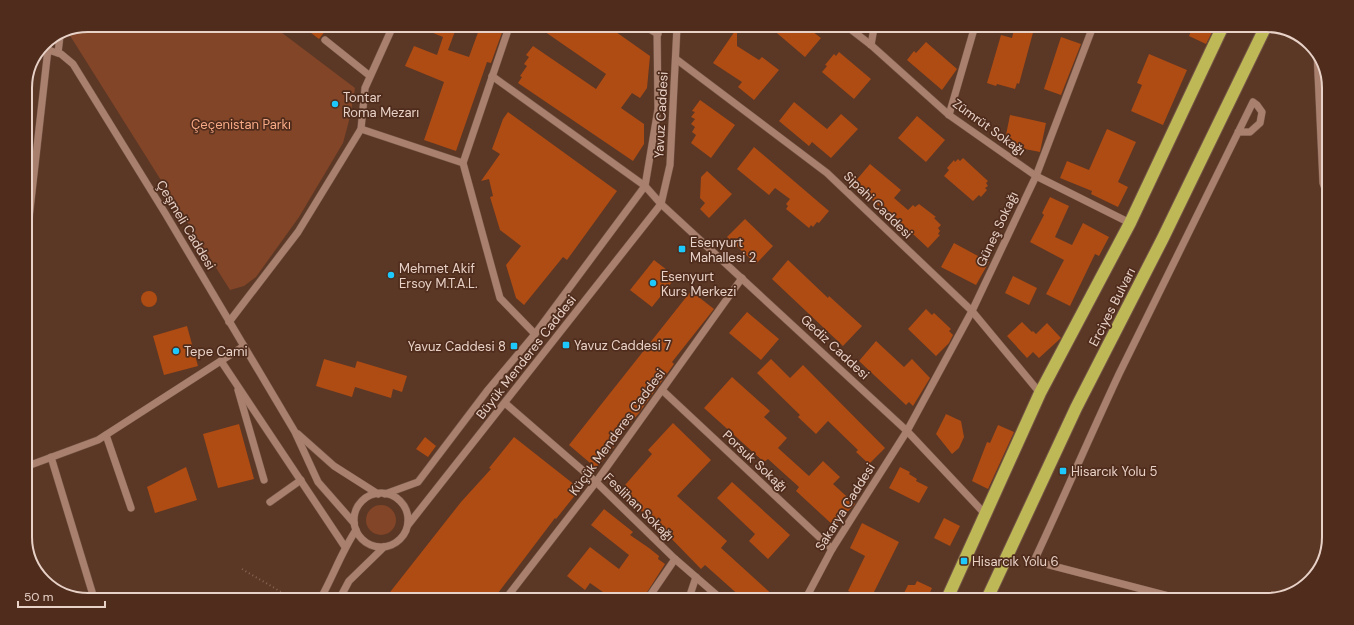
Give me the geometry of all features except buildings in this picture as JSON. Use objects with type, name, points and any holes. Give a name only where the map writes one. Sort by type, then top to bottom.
[{"type":"highway","name":"Erciyes Bulvarı","points":[[950,593],[1040,393],[1130,223],[1220,32]]},
{"type":"highway","name":"Erciyes Bulvarı","points":[[990,593],[1076,408],[1163,238],[1263,32]]},
{"type":"street","points":[[229,322],[298,232],[361,129],[365,88],[390,32]]},
{"type":"street","points":[[507,32],[462,163],[500,298],[535,334]]},
{"type":"street","name":"Yavuz Caddesi","points":[[645,186],[658,109],[658,32]]},
{"type":"street","name":"Yavuz Caddesi","points":[[661,204],[670,165],[677,32]]},
{"type":"street","name":"Zümrüt Sokağı","points":[[854,32],[871,45],[949,115],[1036,176],[1130,223]]},
{"type":"street","points":[[871,45],[873,32]]},
{"type":"street","points":[[949,115],[973,32]]},
{"type":"street","name":"Güneş Sokağı","points":[[907,431],[972,311],[1036,176],[1091,32]]},
{"type":"street","points":[[58,53],[59,40]]},
{"type":"street","points":[[325,40],[370,76]]},
{"type":"street","name":"Çeşmeli Caddesi","points":[[48,49],[58,53],[73,64],[244,346],[294,432],[318,482],[355,527]]},
{"type":"street","points":[[32,182],[44,53]]},
{"type":"street","name":"Sipahi Caddesi","points":[[676,59],[827,173],[972,311],[1040,393]]},
{"type":"street","points":[[1318,67],[1322,161]]},
{"type":"street","name":"Gediz Caddesi","points":[[492,76],[645,186],[661,204],[907,431],[986,515]]},
{"type":"street","points":[[361,129],[462,163]]},
{"type":"street","points":[[1157,593],[1034,561],[1119,374],[1238,132]]},
{"type":"street","name":"Büyük Menderes Caddesi","points":[[382,494],[418,482],[487,391],[535,334],[645,186]]},
{"type":"street","name":"Büyük Menderes Caddesi","points":[[408,525],[661,204]]},
{"type":"street","name":"Küçük Menderes Caddesi","points":[[510,593],[596,482],[742,278]]},
{"type":"street","points":[[32,464],[98,440],[244,346]]},
{"type":"street","points":[[221,361],[345,547]]},
{"type":"street","points":[[236,383],[264,480]]},
{"type":"street","name":"Porsuk Sokağı","points":[[662,390],[832,550]]},
{"type":"street","name":"Feslihan Sokağı","points":[[505,403],[596,482],[675,559],[714,593]]},
{"type":"street","name":"Sakarya Caddesi","points":[[809,593],[832,550],[907,431]]},
{"type":"street","name":"Çeşmeli Caddesi","points":[[294,432],[334,466],[382,494]]},
{"type":"street","points":[[106,435],[131,508]]},
{"type":"street","points":[[51,457],[92,593]]},
{"type":"street","points":[[270,502],[301,480]]},
{"type":"street","points":[[342,593],[349,581],[384,547],[397,542],[406,532],[408,525],[406,511],[403,505],[398,499],[382,494],[365,499],[360,504],[354,516],[355,527],[364,542],[370,545],[384,547]]},
{"type":"street","points":[[324,593],[336,570],[355,527]]},
{"type":"street","points":[[652,593],[675,559]]},
{"type":"street","points":[[690,593],[696,577]]},
{"type":"path","points":[[242,569],[283,593]]},
{"type":"green space","name":"Çeçenistan Parkı","points":[[88,32],[281,32],[355,88],[350,117],[343,143],[299,217],[256,277],[244,286],[230,290],[70,35]]},
{"type":"green space","points":[[381,505],[392,509],[396,520],[392,531],[381,535],[370,531],[366,520],[370,509]]},
{"type":"place","name":"Tontar Roma Mezarı","points":[[335,104]]},
{"type":"place","name":"Esenyurt Mahallesi 2","points":[[682,249]]},
{"type":"place","name":"Mehmet Akif Ersoy M.T.A.L.","points":[[391,275]]},
{"type":"place","name":"Esenyurt Kurs Merkezi","points":[[653,283]]},
{"type":"place","name":"Yavuz Caddesi 7","points":[[566,345]]},
{"type":"place","name":"Yavuz Caddesi 8","points":[[514,346]]},
{"type":"place","name":"Tepe Cami","points":[[176,351]]},
{"type":"place","name":"Hisarcık Yolu 5","points":[[1063,471]]},
{"type":"place","name":"Hisarcık Yolu 6","points":[[964,561]]}]
